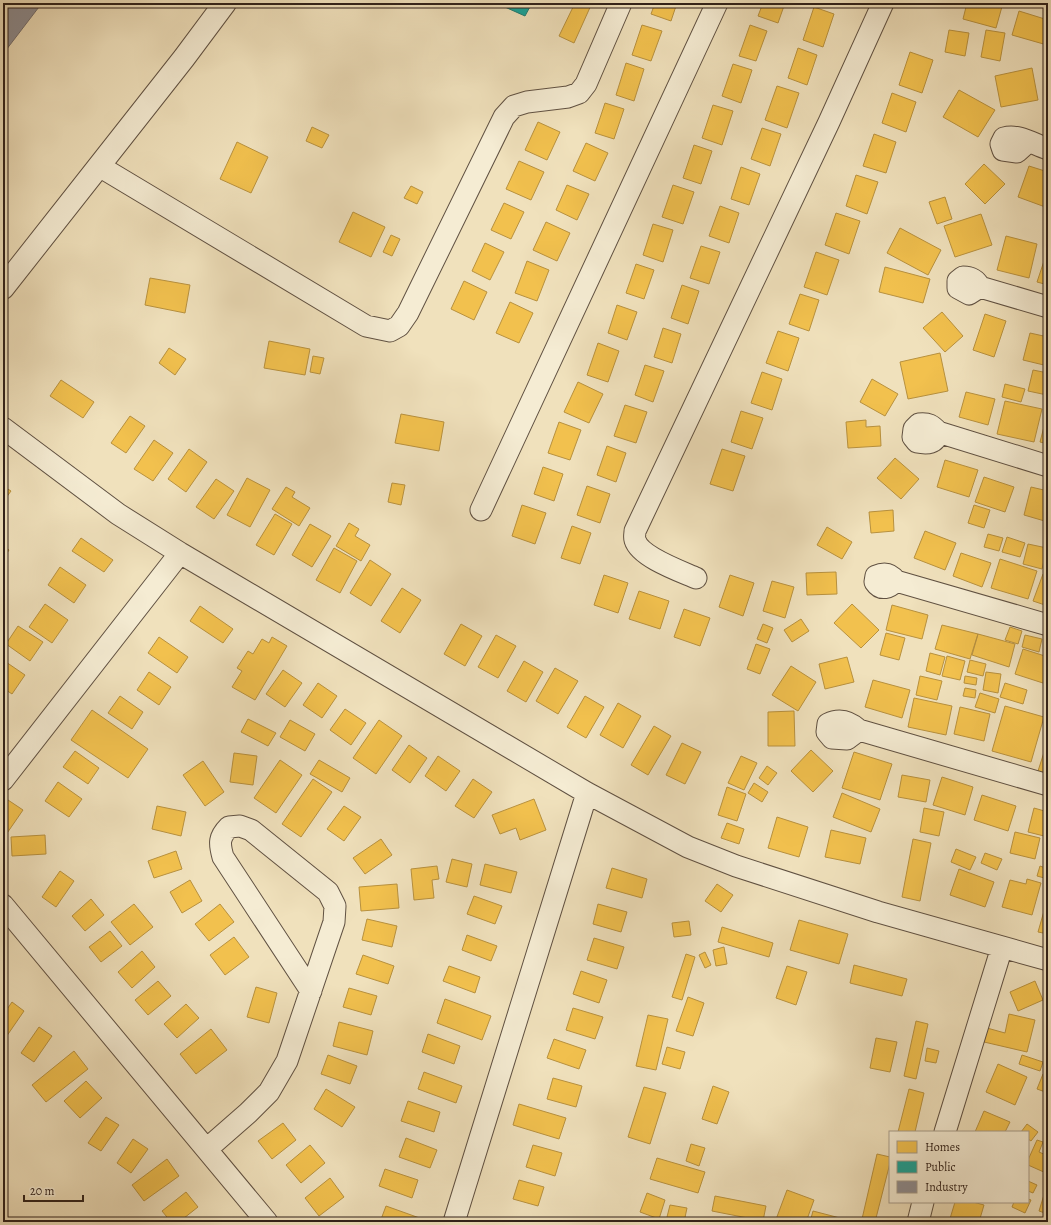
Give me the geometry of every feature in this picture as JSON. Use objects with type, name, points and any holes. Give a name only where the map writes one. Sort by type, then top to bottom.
[{"type":"street","points":[[3,288],[184,58],[225,3]]},
{"type":"street","points":[[99,166],[366,326],[390,331],[399,326],[408,313],[504,117],[514,106],[527,102],[568,97],[579,93],[586,84],[622,3]]},
{"type":"street","points":[[481,510],[717,3]]},
{"type":"street","points":[[696,578],[646,554],[638,547],[634,539],[635,531],[826,129],[883,3]]},
{"type":"street","points":[[1027,142],[1048,149]]},
{"type":"street","points":[[980,287],[1048,307]]},
{"type":"street","points":[[3,428],[118,514],[180,552],[587,793],[688,847],[736,866],[878,912],[1048,960]]},
{"type":"street","points":[[938,432],[1048,466]]},
{"type":"street","points":[[3,780],[180,552]]},
{"type":"street","points":[[896,580],[1048,626]]},
{"type":"street","points":[[859,730],[1048,785]]},
{"type":"street","points":[[454,1222],[587,793]]},
{"type":"street","points":[[208,1148],[248,1113],[269,1092],[287,1060],[311,992],[334,922],[335,906],[328,892],[252,830],[240,826],[229,827],[221,834],[219,844],[222,857],[311,992]]},
{"type":"street","points":[[3,905],[208,1148],[268,1222]]},
{"type":"street","points":[[945,1131],[1002,947]]},
{"type":"street","points":[[918,1222],[924,1203]]},
{"type":"building: Homes","points":[[575,3],[592,3],[574,43],[559,36]]},
{"type":"building: Homes","points":[[655,3],[677,3],[671,21],[651,14]]},
{"type":"building: Homes","points":[[763,3],[785,3],[778,23],[758,16]]},
{"type":"building: Homes","points":[[967,3],[1003,3],[996,28],[963,19]]},
{"type":"building: Homes","points":[[814,7],[834,14],[823,47],[803,40]]},
{"type":"building: Homes","points":[[1019,11],[1048,20],[1047,45],[1012,35]]},
{"type":"building: Homes","points":[[642,25],[662,31],[651,61],[632,55]]},
{"type":"building: Homes","points":[[750,25],[767,31],[756,61],[739,56]]},
{"type":"building: Homes","points":[[949,30],[969,33],[965,56],[945,52]]},
{"type":"building: Homes","points":[[986,30],[1005,33],[1000,61],[981,57]]},
{"type":"building: Homes","points":[[798,48],[817,55],[807,85],[788,78]]},
{"type":"building: Homes","points":[[910,52],[933,60],[922,93],[899,85]]},
{"type":"building: Homes","points":[[626,63],[644,69],[634,101],[616,95]]},
{"type":"building: Homes","points":[[733,64],[752,70],[741,103],[722,96]]},
{"type":"building: Homes","points":[[1032,68],[1038,100],[1001,107],[995,76]]},
{"type":"building: Homes","points":[[777,86],[799,93],[787,128],[765,120]]},
{"type":"building: Homes","points":[[959,90],[995,110],[978,137],[943,117]]},
{"type":"building: Homes","points":[[892,93],[916,102],[906,132],[882,123]]},
{"type":"building: Homes","points":[[605,103],[624,109],[614,139],[595,133]]},
{"type":"building: Homes","points":[[713,105],[733,111],[722,145],[702,138]]},
{"type":"building: Homes","points":[[538,122],[560,132],[547,160],[525,150]]},
{"type":"building: Homes","points":[[312,127],[329,135],[322,148],[306,141]]},
{"type":"building: Homes","points":[[762,128],[781,134],[770,166],[751,159]]},
{"type":"building: Homes","points":[[874,134],[896,142],[886,173],[863,166]]},
{"type":"building: Homes","points":[[237,142],[268,157],[251,193],[220,179]]},
{"type":"building: Homes","points":[[586,143],[608,153],[595,181],[573,171]]},
{"type":"building: Homes","points":[[694,145],[712,151],[701,184],[683,178]]},
{"type":"building: Homes","points":[[519,161],[544,172],[531,200],[506,189]]},
{"type":"building: Homes","points":[[984,164],[1005,184],[985,204],[965,184]]},
{"type":"building: Homes","points":[[1029,166],[1048,172],[1048,208],[1018,197]]},
{"type":"building: Homes","points":[[741,167],[760,174],[749,205],[731,199]]},
{"type":"building: Homes","points":[[856,175],[878,182],[867,214],[846,206]]},
{"type":"building: Homes","points":[[567,185],[589,194],[577,220],[556,210]]},
{"type":"building: Homes","points":[[673,185],[694,192],[683,224],[662,217]]},
{"type":"building: Homes","points":[[411,186],[423,192],[417,204],[404,198]]},
{"type":"building: Homes","points":[[945,197],[952,219],[937,224],[929,202]]},
{"type":"building: Homes","points":[[504,203],[524,212],[511,239],[491,230]]},
{"type":"building: Homes","points":[[720,206],[739,213],[729,243],[709,236]]},
{"type":"building: Homes","points":[[353,212],[385,227],[371,257],[339,242]]},
{"type":"building: Homes","points":[[836,213],[860,221],[849,254],[825,245]]},
{"type":"building: Homes","points":[[981,214],[992,245],[955,257],[944,226]]},
{"type":"building: Homes","points":[[546,222],[570,233],[557,261],[533,250]]},
{"type":"building: Homes","points":[[653,224],[673,230],[663,262],[643,255]]},
{"type":"building: Homes","points":[[900,228],[941,250],[928,275],[887,253]]},
{"type":"building: Homes","points":[[391,235],[400,239],[392,256],[383,252]]},
{"type":"building: Homes","points":[[1006,236],[1037,244],[1029,278],[997,270]]},
{"type":"building: Homes","points":[[485,243],[504,252],[490,280],[472,271]]},
{"type":"building: Homes","points":[[701,246],[720,252],[709,284],[690,278]]},
{"type":"building: Homes","points":[[816,252],[839,260],[827,295],[804,287]]},
{"type":"building: Homes","points":[[527,261],[549,270],[537,301],[515,293]]},
{"type":"building: Homes","points":[[1044,261],[1048,262],[1048,285],[1037,282]]},
{"type":"building: Homes","points":[[636,264],[654,270],[644,299],[626,293]]},
{"type":"building: Homes","points":[[885,267],[930,279],[923,303],[879,292]]},
{"type":"building: Homes","points":[[150,278],[190,285],[185,313],[145,305]]},
{"type":"building: Homes","points":[[464,281],[487,292],[474,320],[451,309]]},
{"type":"building: Homes","points":[[682,285],[699,291],[688,324],[671,318]]},
{"type":"building: Homes","points":[[800,294],[819,300],[809,331],[789,324]]},
{"type":"building: Homes","points":[[510,302],[533,313],[519,343],[496,333]]},
{"type":"building: Homes","points":[[617,305],[637,312],[627,340],[608,333]]},
{"type":"building: Homes","points":[[942,312],[963,336],[945,352],[923,328]]},
{"type":"building: Homes","points":[[985,314],[1006,321],[994,357],[973,350]]},
{"type":"building: Homes","points":[[663,328],[681,334],[672,363],[654,357]]},
{"type":"building: Homes","points":[[778,331],[799,338],[788,371],[766,363]]},
{"type":"building: Homes","points":[[1030,333],[1048,337],[1048,366],[1023,360]]},
{"type":"building: Homes","points":[[269,341],[310,349],[305,375],[264,368]]},
{"type":"building: Homes","points":[[598,343],[619,351],[608,382],[587,375]]},
{"type":"building: Homes","points":[[169,348],[186,359],[175,375],[159,363]]},
{"type":"building: Homes","points":[[940,353],[948,391],[908,399],[900,362]]},
{"type":"building: Homes","points":[[313,356],[324,358],[320,374],[310,372]]},
{"type":"building: Homes","points":[[645,365],[664,371],[653,402],[635,395]]},
{"type":"building: Homes","points":[[1033,370],[1048,373],[1047,395],[1028,391]]},
{"type":"building: Homes","points":[[762,372],[782,379],[772,410],[751,403]]},
{"type":"building: Homes","points":[[872,379],[898,394],[885,416],[860,402]]},
{"type":"building: Homes","points":[[61,380],[94,402],[83,418],[50,396]]},
{"type":"building: Homes","points":[[578,382],[603,394],[589,423],[564,412]]},
{"type":"building: Homes","points":[[1005,384],[1025,389],[1021,402],[1002,397]]},
{"type":"building: Homes","points":[[966,392],[995,399],[988,425],[959,417]]},
{"type":"building: Homes","points":[[1005,401],[1042,409],[1034,442],[997,434]]},
{"type":"building: Homes","points":[[625,405],[647,412],[636,443],[614,436]]},
{"type":"building: Homes","points":[[741,411],[763,418],[752,449],[731,442]]},
{"type":"building: Homes","points":[[401,414],[444,422],[439,451],[395,443]]},
{"type":"building: Homes","points":[[1048,415],[1048,444],[1040,442]]},
{"type":"building: Homes","points":[[130,416],[145,426],[126,453],[111,443]]},
{"type":"building: Homes","points":[[866,420],[866,427],[880,426],[881,446],[848,448],[846,422]]},
{"type":"building: Homes","points":[[559,422],[581,430],[570,460],[548,453]]},
{"type":"building: Homes","points":[[154,440],[173,453],[153,481],[134,469]]},
{"type":"building: Homes","points":[[607,446],[626,453],[616,482],[597,475]]},
{"type":"building: Homes","points":[[189,449],[207,462],[186,492],[168,479]]},
{"type":"building: Homes","points":[[722,449],[745,456],[733,491],[710,484]]},
{"type":"building: Homes","points":[[895,458],[919,479],[901,499],[877,478]]},
{"type":"building: Homes","points":[[945,460],[978,470],[969,497],[937,487]]},
{"type":"building: Homes","points":[[543,467],[563,474],[554,501],[534,494]]},
{"type":"building: Homes","points":[[984,477],[1014,487],[1005,512],[975,502]]},
{"type":"building: Homes","points":[[247,478],[270,490],[250,527],[227,515]]},
{"type":"building: Homes","points":[[216,479],[234,491],[214,519],[196,507]]},
{"type":"building: Homes","points":[[392,483],[405,485],[401,505],[388,502]]},
{"type":"building: Homes","points":[[3,486],[11,491],[3,502]]},
{"type":"building: Homes","points":[[587,486],[610,494],[600,523],[577,515]]},
{"type":"building: Homes","points":[[286,487],[295,492],[292,497],[310,508],[299,526],[272,509]]},
{"type":"building: Homes","points":[[1031,487],[1048,491],[1048,522],[1024,515]]},
{"type":"building: Homes","points":[[522,505],[546,513],[535,544],[512,536]]},
{"type":"building: Homes","points":[[974,505],[990,510],[984,528],[968,523]]},
{"type":"building: Homes","points":[[893,510],[894,531],[871,533],[869,512]]},
{"type":"building: Homes","points":[[275,514],[292,524],[274,555],[256,545]]},
{"type":"building: Homes","points":[[349,523],[359,529],[355,536],[370,545],[361,561],[336,546]]},
{"type":"building: Homes","points":[[310,524],[331,536],[312,567],[292,555]]},
{"type":"building: Homes","points":[[572,526],[591,533],[580,564],[561,558]]},
{"type":"building: Homes","points":[[827,527],[852,542],[842,559],[817,545]]},
{"type":"building: Homes","points":[[925,531],[956,543],[945,570],[914,558]]},
{"type":"building: Homes","points":[[988,534],[1003,538],[999,551],[984,547]]},
{"type":"building: Homes","points":[[1007,537],[1025,543],[1020,557],[1002,552]]},
{"type":"building: Homes","points":[[81,538],[113,560],[104,572],[72,551]]},
{"type":"building: Homes","points":[[1028,544],[1047,548],[1042,569],[1023,564]]},
{"type":"building: Homes","points":[[3,545],[9,550],[3,559]]},
{"type":"building: Homes","points":[[334,548],[357,561],[340,593],[316,580]]},
{"type":"building: Homes","points":[[961,553],[991,563],[982,587],[953,576]]},
{"type":"building: Homes","points":[[1000,559],[1037,571],[1028,599],[991,588]]},
{"type":"building: Homes","points":[[370,560],[391,574],[371,606],[350,593]]},
{"type":"building: Homes","points":[[60,567],[86,585],[74,603],[48,585]]},
{"type":"building: Homes","points":[[836,572],[837,594],[807,595],[806,573]]},
{"type":"building: Homes","points":[[1043,574],[1048,575],[1048,606],[1033,601]]},
{"type":"building: Homes","points":[[604,575],[628,583],[618,613],[594,605]]},
{"type":"building: Homes","points":[[730,575],[754,583],[743,616],[719,607]]},
{"type":"building: Homes","points":[[772,581],[794,587],[785,618],[763,611]]},
{"type":"building: Homes","points":[[402,588],[421,600],[400,633],[381,621]]},
{"type":"building: Homes","points":[[639,591],[669,601],[660,629],[629,619]]},
{"type":"building: Homes","points":[[45,604],[68,620],[52,643],[29,627]]},
{"type":"building: Homes","points":[[852,604],[879,630],[861,648],[834,623]]},
{"type":"building: Homes","points":[[892,605],[928,615],[922,639],[886,630]]},
{"type":"building: Homes","points":[[200,606],[233,629],[223,643],[190,621]]},
{"type":"building: Homes","points":[[684,609],[710,618],[700,646],[674,637]]},
{"type":"building: Homes","points":[[801,619],[809,631],[792,642],[784,630]]},
{"type":"building: Homes","points":[[461,624],[482,636],[465,666],[444,654]]},
{"type":"building: Homes","points":[[763,624],[773,628],[767,643],[757,639]]},
{"type":"building: Homes","points":[[942,625],[978,634],[970,659],[935,649]]},
{"type":"building: Homes","points":[[18,626],[43,642],[30,661],[6,644]]},
{"type":"building: Homes","points":[[1010,627],[1022,631],[1018,644],[1005,640]]},
{"type":"building: Homes","points":[[886,633],[905,638],[899,660],[880,655]]},
{"type":"building: Homes","points":[[978,634],[1015,644],[1009,667],[972,655]]},
{"type":"building: Homes","points":[[496,635],[516,646],[498,678],[478,667]]},
{"type":"building: Homes","points":[[1025,635],[1042,639],[1039,652],[1022,647]]},
{"type":"building: Homes","points":[[159,637],[188,657],[177,673],[148,653]]},
{"type":"building: Homes","points":[[272,637],[287,646],[255,700],[232,687],[242,671],[237,668],[248,651],[253,654],[262,639],[269,643]]},
{"type":"building: Homes","points":[[756,644],[770,649],[760,674],[747,669]]},
{"type":"building: Homes","points":[[1023,649],[1048,657],[1048,677],[1046,684],[1015,674]]},
{"type":"building: Homes","points":[[930,653],[945,657],[940,675],[926,671]]},
{"type":"building: Homes","points":[[947,656],[965,661],[960,680],[942,676]]},
{"type":"building: Homes","points":[[847,657],[854,682],[825,689],[819,664]]},
{"type":"building: Homes","points":[[3,660],[25,675],[12,694],[3,688]]},
{"type":"building: Homes","points":[[970,660],[986,664],[983,676],[967,672]]},
{"type":"building: Homes","points":[[524,661],[543,672],[526,702],[507,691]]},
{"type":"building: Homes","points":[[791,666],[816,682],[798,711],[772,695]]},
{"type":"building: Homes","points":[[555,668],[578,681],[558,714],[536,701]]},
{"type":"building: Homes","points":[[283,670],[302,683],[285,707],[266,694]]},
{"type":"building: Homes","points":[[149,672],[171,687],[159,705],[137,690]]},
{"type":"building: Homes","points":[[986,672],[1001,674],[998,693],[983,690]]},
{"type":"building: Homes","points":[[920,676],[942,681],[937,700],[916,695]]},
{"type":"building: Homes","points":[[965,676],[977,678],[976,685],[964,683]]},
{"type":"building: Homes","points":[[873,680],[910,690],[902,718],[865,707]]},
{"type":"building: Homes","points":[[318,683],[337,696],[322,718],[303,705]]},
{"type":"building: Homes","points":[[1005,683],[1027,690],[1023,704],[1000,697]]},
{"type":"building: Homes","points":[[965,688],[976,690],[975,698],[963,696]]},
{"type":"building: Homes","points":[[980,693],[999,699],[995,713],[975,707]]},
{"type":"building: Homes","points":[[120,696],[143,712],[132,729],[108,713]]},
{"type":"building: Homes","points":[[585,696],[604,707],[586,738],[567,727]]},
{"type":"building: Homes","points":[[914,698],[952,706],[946,735],[908,727]]},
{"type":"building: Homes","points":[[618,703],[641,716],[623,748],[600,735]]},
{"type":"building: Homes","points":[[1005,706],[1044,717],[1031,762],[992,751]]},
{"type":"building: Homes","points":[[960,707],[990,714],[984,741],[954,734]]},
{"type":"building: Homes","points":[[345,709],[366,723],[351,745],[330,730]]},
{"type":"building: Homes","points":[[92,710],[148,749],[128,778],[71,740]]},
{"type":"building: Homes","points":[[794,711],[795,746],[768,746],[768,712]]},
{"type":"building: Homes","points":[[248,719],[276,733],[268,746],[241,732]]},
{"type":"building: Homes","points":[[290,720],[315,734],[305,751],[280,737]]},
{"type":"building: Homes","points":[[379,720],[402,736],[376,774],[353,758]]},
{"type":"building: Homes","points":[[654,726],[671,736],[648,775],[631,765]]},
{"type":"building: Homes","points":[[1048,740],[1048,774],[1038,771]]},
{"type":"building: Homes","points":[[682,743],[701,752],[685,784],[666,775]]},
{"type":"building: Homes","points":[[409,745],[427,758],[410,783],[392,770]]},
{"type":"building: Homes","points":[[811,750],[833,771],[813,792],[791,771]]},
{"type":"building: Homes","points":[[75,751],[99,768],[88,784],[63,767]]},
{"type":"building: Homes","points":[[854,752],[892,764],[880,800],[842,788]]},
{"type":"building: Homes","points":[[234,753],[257,756],[253,785],[230,782]]},
{"type":"building: Homes","points":[[438,756],[460,771],[446,791],[425,776]]},
{"type":"building: Homes","points":[[741,756],[757,763],[744,790],[728,783]]},
{"type":"building: Homes","points":[[280,760],[302,775],[276,813],[254,798]]},
{"type":"building: Homes","points":[[319,760],[350,778],[342,792],[310,774]]},
{"type":"building: Homes","points":[[203,761],[224,792],[205,806],[183,775]]},
{"type":"building: Homes","points":[[767,766],[777,773],[768,785],[759,778]]},
{"type":"building: Homes","points":[[902,775],[930,780],[926,802],[898,797]]},
{"type":"building: Homes","points":[[942,777],[973,787],[965,815],[933,805]]},
{"type":"building: Homes","points":[[313,779],[332,792],[301,837],[282,824]]},
{"type":"building: Homes","points":[[473,779],[492,792],[474,818],[455,806]]},
{"type":"building: Homes","points":[[58,782],[82,799],[69,817],[45,801]]},
{"type":"building: Homes","points":[[754,783],[768,792],[762,802],[748,793]]},
{"type":"building: Homes","points":[[727,787],[746,794],[737,821],[718,815]]},
{"type":"building: Homes","points":[[842,793],[880,809],[871,832],[833,817]]},
{"type":"building: Homes","points":[[982,795],[1016,806],[1008,831],[974,820]]},
{"type":"building: Homes","points":[[5,798],[23,810],[3,839],[3,801]]},
{"type":"building: Homes","points":[[534,799],[546,830],[520,840],[516,828],[500,834],[492,815]]},
{"type":"building: Homes","points":[[157,806],[186,812],[181,836],[152,829]]},
{"type":"building: Homes","points":[[344,806],[361,817],[344,841],[327,829]]},
{"type":"building: Homes","points":[[924,808],[944,812],[939,836],[920,832]]},
{"type":"building: Homes","points":[[1034,808],[1048,812],[1048,837],[1028,832]]},
{"type":"building: Homes","points":[[777,817],[808,827],[799,857],[768,848]]},
{"type":"building: Homes","points":[[727,823],[744,829],[739,844],[721,838]]},
{"type":"building: Homes","points":[[831,830],[866,838],[860,864],[825,857]]},
{"type":"building: Homes","points":[[1015,832],[1040,838],[1035,859],[1010,853]]},
{"type":"building: Homes","points":[[45,835],[46,854],[12,856],[11,837]]},
{"type":"building: Homes","points":[[381,839],[392,855],[365,874],[353,858]]},
{"type":"building: Homes","points":[[913,839],[931,843],[920,901],[902,897]]},
{"type":"building: Homes","points":[[956,849],[976,857],[970,870],[951,862]]},
{"type":"building: Homes","points":[[176,851],[182,869],[154,878],[148,861]]},
{"type":"building: Homes","points":[[985,853],[1002,859],[997,870],[981,863]]},
{"type":"building: Homes","points":[[452,859],[472,864],[467,887],[446,882]]},
{"type":"building: Homes","points":[[485,864],[517,872],[511,893],[480,885]]},
{"type":"building: Homes","points":[[437,866],[439,879],[432,880],[434,898],[414,900],[411,869]]},
{"type":"building: Homes","points":[[1040,866],[1048,869],[1048,879],[1037,876]]},
{"type":"building: Homes","points":[[612,868],[647,879],[642,898],[606,888]]},
{"type":"building: Homes","points":[[959,869],[994,882],[985,907],[950,895]]},
{"type":"building: Homes","points":[[60,871],[74,881],[56,907],[42,897]]},
{"type":"building: Homes","points":[[1027,879],[1041,883],[1032,915],[1002,907],[1010,880],[1026,884]]},
{"type":"building: Homes","points":[[190,880],[202,901],[182,913],[170,892]]},
{"type":"building: Homes","points":[[397,884],[399,908],[361,911],[359,887]]},
{"type":"building: Homes","points":[[717,884],[733,895],[721,912],[705,901]]},
{"type":"building: Homes","points":[[474,896],[502,906],[495,924],[467,914]]},
{"type":"building: Homes","points":[[1048,897],[1048,934],[1038,932]]},
{"type":"building: Homes","points":[[91,899],[104,915],[85,931],[72,916]]},
{"type":"building: Homes","points":[[134,904],[153,927],[130,945],[111,922]]},
{"type":"building: Homes","points":[[220,904],[234,922],[209,941],[195,924]]},
{"type":"building: Homes","points":[[598,904],[627,912],[621,932],[593,924]]},
{"type":"building: Homes","points":[[367,919],[397,926],[392,947],[362,940]]},
{"type":"building: Homes","points":[[799,920],[848,934],[839,964],[790,950]]},
{"type":"building: Homes","points":[[689,921],[691,935],[674,937],[672,923]]},
{"type":"building: Homes","points":[[722,927],[773,943],[769,957],[718,942]]},
{"type":"building: Homes","points":[[110,931],[122,946],[101,962],[89,947]]},
{"type":"building: Homes","points":[[467,935],[497,946],[491,961],[462,950]]},
{"type":"building: Homes","points":[[234,937],[249,957],[225,975],[210,955]]},
{"type":"building: Homes","points":[[594,938],[624,947],[617,969],[587,960]]},
{"type":"building: Homes","points":[[724,947],[727,964],[716,966],[713,950]]},
{"type":"building: Homes","points":[[142,951],[155,967],[132,988],[118,972]]},
{"type":"building: Homes","points":[[705,952],[711,965],[705,968],[699,955]]},
{"type":"building: Homes","points":[[686,954],[695,957],[682,1000],[672,997]]},
{"type":"building: Homes","points":[[363,955],[394,966],[388,984],[356,974]]},
{"type":"building: Homes","points":[[854,965],[907,979],[902,996],[850,983]]},
{"type":"building: Homes","points":[[449,966],[480,977],[475,993],[443,981]]},
{"type":"building: Homes","points":[[787,966],[807,972],[796,1005],[776,998]]},
{"type":"building: Homes","points":[[581,971],[607,980],[599,1003],[573,994]]},
{"type":"building: Homes","points":[[158,981],[171,996],[148,1015],[135,1000]]},
{"type":"building: Homes","points":[[1035,981],[1043,1000],[1018,1011],[1010,992]]},
{"type":"building: Homes","points":[[256,987],[277,993],[269,1023],[247,1017]]},
{"type":"building: Homes","points":[[349,988],[377,996],[371,1015],[343,1007]]},
{"type":"building: Homes","points":[[688,997],[704,1003],[693,1036],[676,1031]]},
{"type":"building: Homes","points":[[445,999],[491,1016],[482,1040],[437,1023]]},
{"type":"building: Homes","points":[[12,1002],[24,1011],[4,1040],[3,1015]]},
{"type":"building: Homes","points":[[186,1004],[199,1018],[177,1038],[164,1024]]},
{"type":"building: Homes","points":[[573,1008],[603,1017],[595,1039],[566,1030]]},
{"type":"building: Homes","points":[[1009,1014],[1035,1020],[1027,1052],[984,1042],[987,1028],[1005,1033]]},
{"type":"building: Homes","points":[[648,1015],[668,1019],[656,1070],[636,1066]]},
{"type":"building: Homes","points":[[916,1021],[928,1024],[916,1079],[904,1076]]},
{"type":"building: Homes","points":[[339,1022],[373,1031],[367,1055],[333,1046]]},
{"type":"building: Homes","points":[[39,1027],[52,1036],[34,1062],[21,1053]]},
{"type":"building: Homes","points":[[211,1029],[227,1050],[196,1074],[180,1054]]},
{"type":"building: Homes","points":[[428,1034],[460,1046],[454,1064],[422,1052]]},
{"type":"building: Homes","points":[[876,1038],[897,1042],[890,1072],[870,1068]]},
{"type":"building: Homes","points":[[554,1039],[586,1050],[579,1069],[547,1058]]},
{"type":"building: Homes","points":[[667,1047],[685,1052],[680,1069],[662,1064]]},
{"type":"building: Homes","points":[[927,1048],[939,1051],[936,1063],[925,1061]]},
{"type":"building: Homes","points":[[74,1051],[88,1069],[46,1102],[32,1085]]},
{"type":"building: Homes","points":[[328,1055],[357,1066],[350,1084],[321,1074]]},
{"type":"building: Homes","points":[[1022,1055],[1043,1062],[1040,1071],[1019,1064]]},
{"type":"building: Homes","points":[[998,1064],[1027,1077],[1015,1105],[986,1092]]},
{"type":"building: Homes","points":[[424,1072],[462,1086],[456,1103],[418,1089]]},
{"type":"building: Homes","points":[[1043,1074],[1048,1076],[1048,1093],[1037,1089]]},
{"type":"building: Homes","points":[[553,1078],[582,1086],[576,1107],[547,1099]]},
{"type":"building: Homes","points":[[86,1081],[102,1098],[80,1118],[64,1101]]},
{"type":"building: Homes","points":[[713,1086],[729,1092],[717,1124],[702,1119]]},
{"type":"building: Homes","points":[[644,1087],[666,1093],[650,1144],[628,1137]]},
{"type":"building: Homes","points":[[326,1089],[355,1107],[342,1127],[314,1109]]},
{"type":"building: Homes","points":[[909,1089],[924,1093],[915,1131],[898,1131]]},
{"type":"building: Homes","points":[[408,1101],[440,1112],[434,1132],[401,1121]]},
{"type":"building: Homes","points":[[519,1104],[566,1118],[559,1139],[513,1125]]},
{"type":"building: Homes","points":[[984,1111],[1010,1122],[1006,1131],[975,1131]]},
{"type":"building: Homes","points":[[106,1117],[119,1125],[101,1151],[88,1143]]},
{"type":"building: Homes","points":[[283,1123],[296,1140],[272,1159],[258,1141]]},
{"type":"building: Homes","points":[[1027,1124],[1038,1132],[1031,1141],[1029,1140],[1029,1131],[1022,1131]]},
{"type":"building: Homes","points":[[406,1138],[437,1150],[430,1168],[399,1157]]},
{"type":"building: Homes","points":[[133,1139],[148,1149],[131,1173],[117,1163]]},
{"type":"building: Homes","points":[[1037,1140],[1043,1142],[1039,1152],[1048,1156],[1046,1173],[1029,1165],[1029,1158]]},
{"type":"building: Homes","points":[[691,1144],[705,1148],[699,1166],[686,1161]]},
{"type":"building: Homes","points":[[310,1145],[325,1163],[301,1183],[286,1165]]},
{"type":"building: Homes","points":[[533,1145],[562,1153],[555,1176],[526,1167]]},
{"type":"building: Homes","points":[[877,1154],[889,1157],[889,1167],[875,1222],[862,1219]]},
{"type":"building: Homes","points":[[657,1158],[705,1172],[698,1193],[650,1179]]},
{"type":"building: Homes","points":[[167,1159],[179,1176],[144,1201],[132,1185]]},
{"type":"building: Homes","points":[[385,1169],[418,1180],[412,1198],[379,1186]]},
{"type":"building: Homes","points":[[330,1178],[344,1197],[319,1216],[305,1198]]},
{"type":"building: Homes","points":[[519,1180],[544,1187],[538,1206],[513,1199]]},
{"type":"building: Homes","points":[[1029,1181],[1037,1185],[1033,1193],[1029,1191]]},
{"type":"building: Homes","points":[[1048,1185],[1048,1214],[1039,1211]]},
{"type":"building: Homes","points":[[787,1190],[814,1200],[806,1222],[775,1222]]},
{"type":"building: Homes","points":[[186,1192],[198,1207],[179,1222],[171,1222],[162,1211]]},
{"type":"building: Homes","points":[[647,1193],[665,1200],[659,1219],[640,1212]]},
{"type":"building: Homes","points":[[715,1196],[766,1206],[763,1221],[712,1211]]},
{"type":"building: Homes","points":[[1029,1199],[1031,1200],[1025,1213],[1012,1207],[1014,1203],[1029,1203]]},
{"type":"building: Homes","points":[[955,1203],[977,1203],[984,1205],[979,1222],[949,1222]]},
{"type":"building: Homes","points":[[670,1205],[687,1208],[684,1222],[666,1221]]},
{"type":"building: Homes","points":[[386,1206],[428,1221],[380,1222]]},
{"type":"building: Homes","points":[[813,1211],[840,1218],[839,1222],[810,1222]]},
{"type":"building: Public","points":[[496,3],[532,3],[525,16]]},
{"type":"building: Industry","points":[[3,3],[42,3],[3,54]]}]
